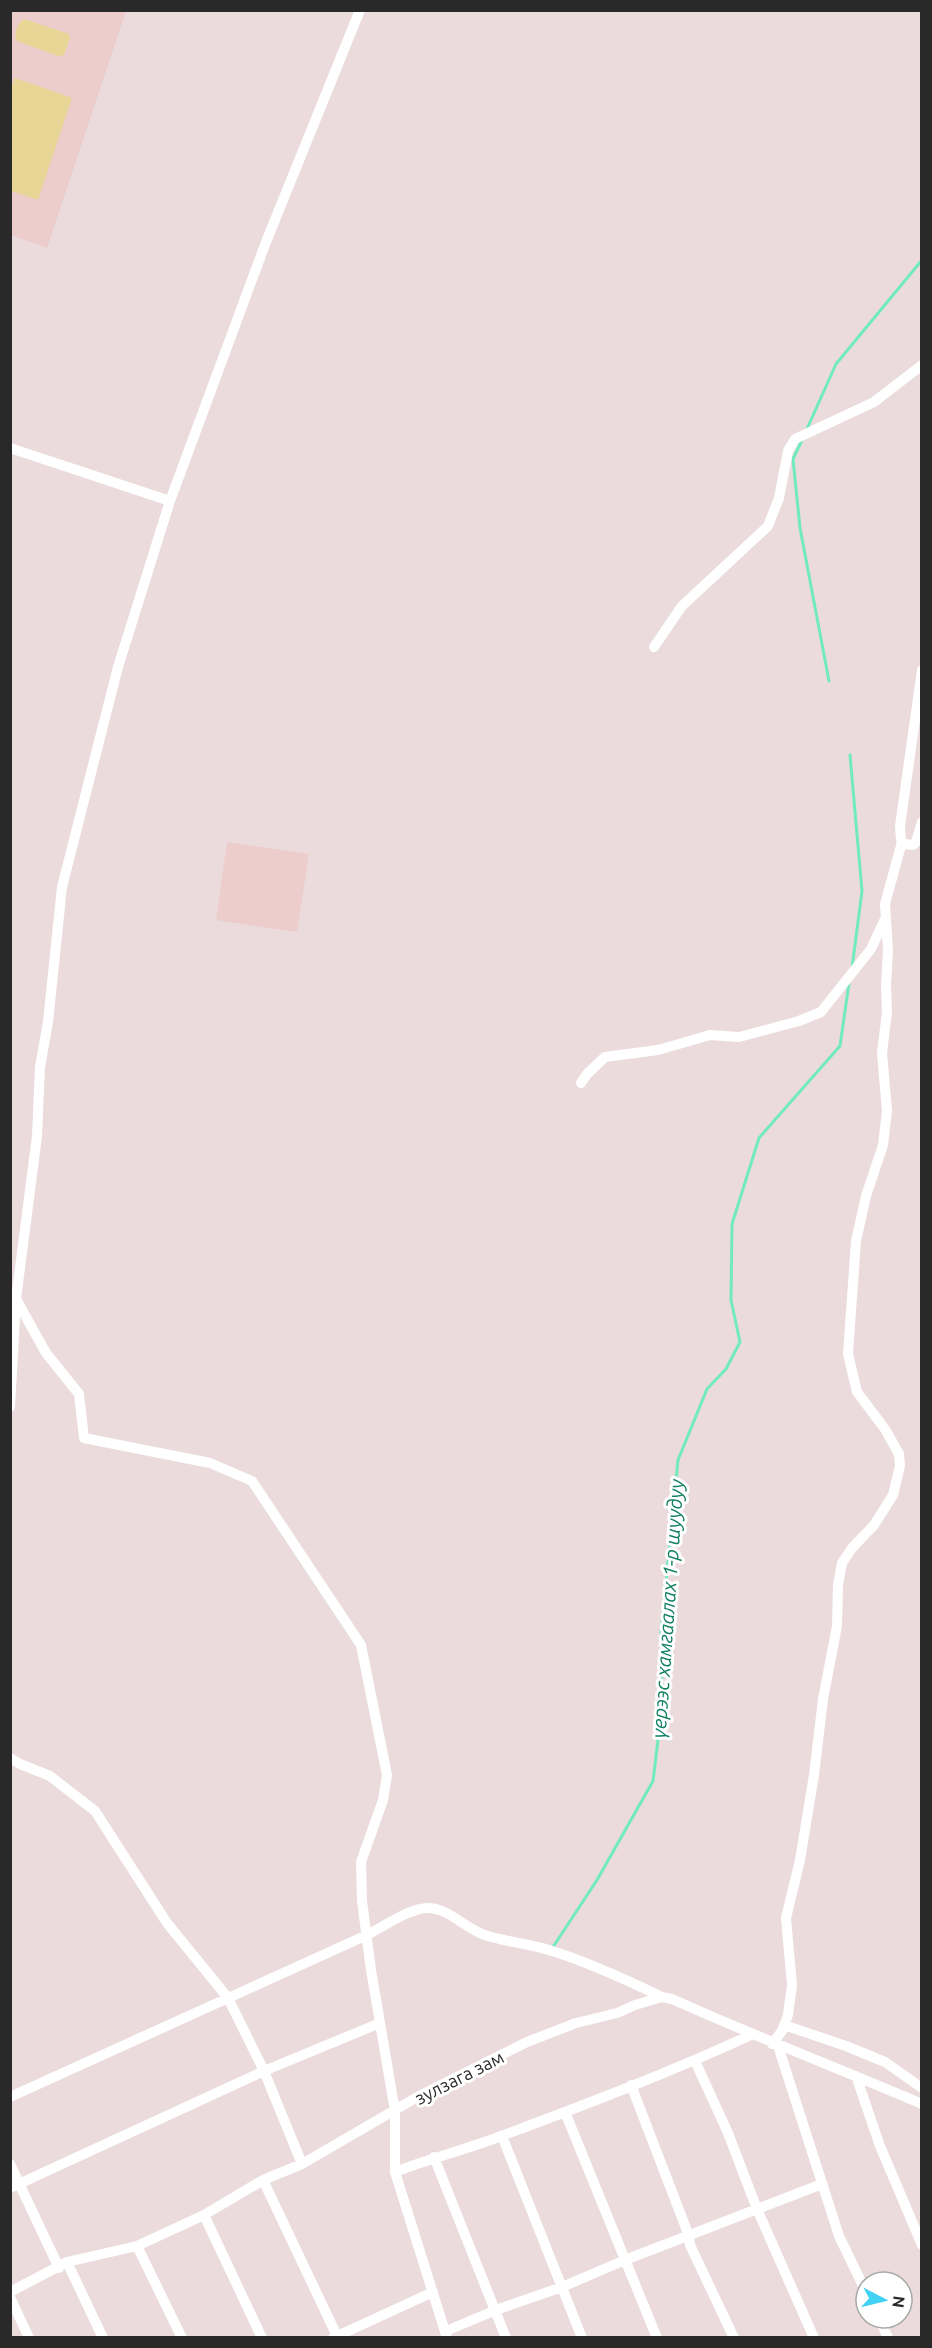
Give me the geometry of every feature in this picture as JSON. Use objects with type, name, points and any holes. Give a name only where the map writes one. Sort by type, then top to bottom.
[{"type":"street","points":[[10,1407],[13,1300],[37,1136],[40,1067],[48,1022],[62,886],[118,667],[170,501],[266,242],[360,10]]},
{"type":"street","points":[[654,647],[682,606],[768,526],[779,498],[788,451],[795,439],[874,402],[921,365]]},
{"type":"street","points":[[10,448],[170,501]]},
{"type":"street","points":[[855,2270],[839,2236],[775,2045],[784,2025],[792,1985],[786,1918],[800,1860],[814,1775],[823,1699],[837,1626],[838,1585],[842,1563],[852,1548],[874,1525],[893,1495],[900,1466],[899,1454],[885,1429],[857,1392],[848,1354],[856,1241],[866,1196],[883,1145],[887,1111],[882,1053],[887,1012],[885,904],[902,842],[900,826],[917,742],[921,670]]},
{"type":"street","points":[[902,842],[909,846],[916,842],[921,822]]},
{"type":"street","points":[[581,1083],[605,1057],[658,1050],[710,1035],[739,1037],[799,1021],[821,1012],[871,949],[886,916]]},
{"type":"street","points":[[13,1300],[46,1353],[79,1395],[84,1438],[210,1463],[252,1481],[362,1645],[387,1774],[383,1800],[360,1862],[362,1901],[395,2111],[395,2172],[447,2334],[496,2310],[562,2287],[625,2260],[822,2184]]},
{"type":"street","points":[[10,1758],[50,1776],[95,1811],[167,1923],[228,1998],[264,2072],[302,2164]]},
{"type":"street","points":[[10,2097],[367,1935],[413,1911],[426,1908],[439,1910],[481,1933],[547,1949],[614,1973],[662,1997],[672,1999],[751,2035],[921,2104]]},
{"type":"street","name":"зулзага зам","points":[[10,2292],[63,2265],[137,2246],[204,2215],[263,2180],[302,2164],[419,2096],[527,2042],[576,2023],[617,2013],[662,1997]]},
{"type":"street","points":[[15,2186],[264,2072],[380,2023]]},
{"type":"street","points":[[784,2025],[885,2062],[921,2088]]},
{"type":"street","points":[[395,2172],[565,2112],[695,2061],[751,2035]]},
{"type":"street","points":[[695,2061],[814,2337]]},
{"type":"street","points":[[856,2076],[880,2146],[921,2245]]},
{"type":"street","points":[[631,2085],[690,2236],[690,2245],[734,2337]]},
{"type":"street","points":[[565,2112],[657,2337]]},
{"type":"street","points":[[502,2136],[582,2337]]},
{"type":"street","points":[[434,2157],[506,2337]]},
{"type":"street","points":[[10,2164],[15,2186],[103,2337]]},
{"type":"street","points":[[263,2180],[336,2337],[434,2292]]},
{"type":"street","points":[[204,2215],[262,2337]]},
{"type":"street","points":[[137,2246],[182,2337]]},
{"type":"street","points":[[10,2297],[29,2337]]},
{"type":"shaded area","points":[[11,11],[126,11],[47,248],[11,235]]},
{"type":"shaded area","points":[[24,19],[69,34],[70,38],[64,55],[58,56],[17,41],[17,29]]},
{"type":"shaded area","points":[[15,78],[72,98],[38,200],[11,191],[10,90]]},
{"type":"shaded area","points":[[227,842],[309,854],[297,932],[216,920]]},
{"type":"waterway","name":"үерээс хамгаалах 1-р шуудуу","points":[[806,431],[836,364],[922,260]]},
{"type":"waterway","name":"үерээс хамгаалах 1-р шуудуу","points":[[802,440],[793,459],[800,528],[829,681]]},
{"type":"waterway","name":"үерээс хамгаалах 1-р шуудуу","points":[[850,755],[862,891],[852,968]]},
{"type":"waterway","name":"үерээс хамгаалах 1-р шуудуу","points":[[553,1947],[597,1880],[653,1781],[662,1707],[661,1632],[678,1460],[707,1389],[726,1369],[740,1342],[731,1300],[732,1224],[759,1138],[840,1046],[849,983]]}]
